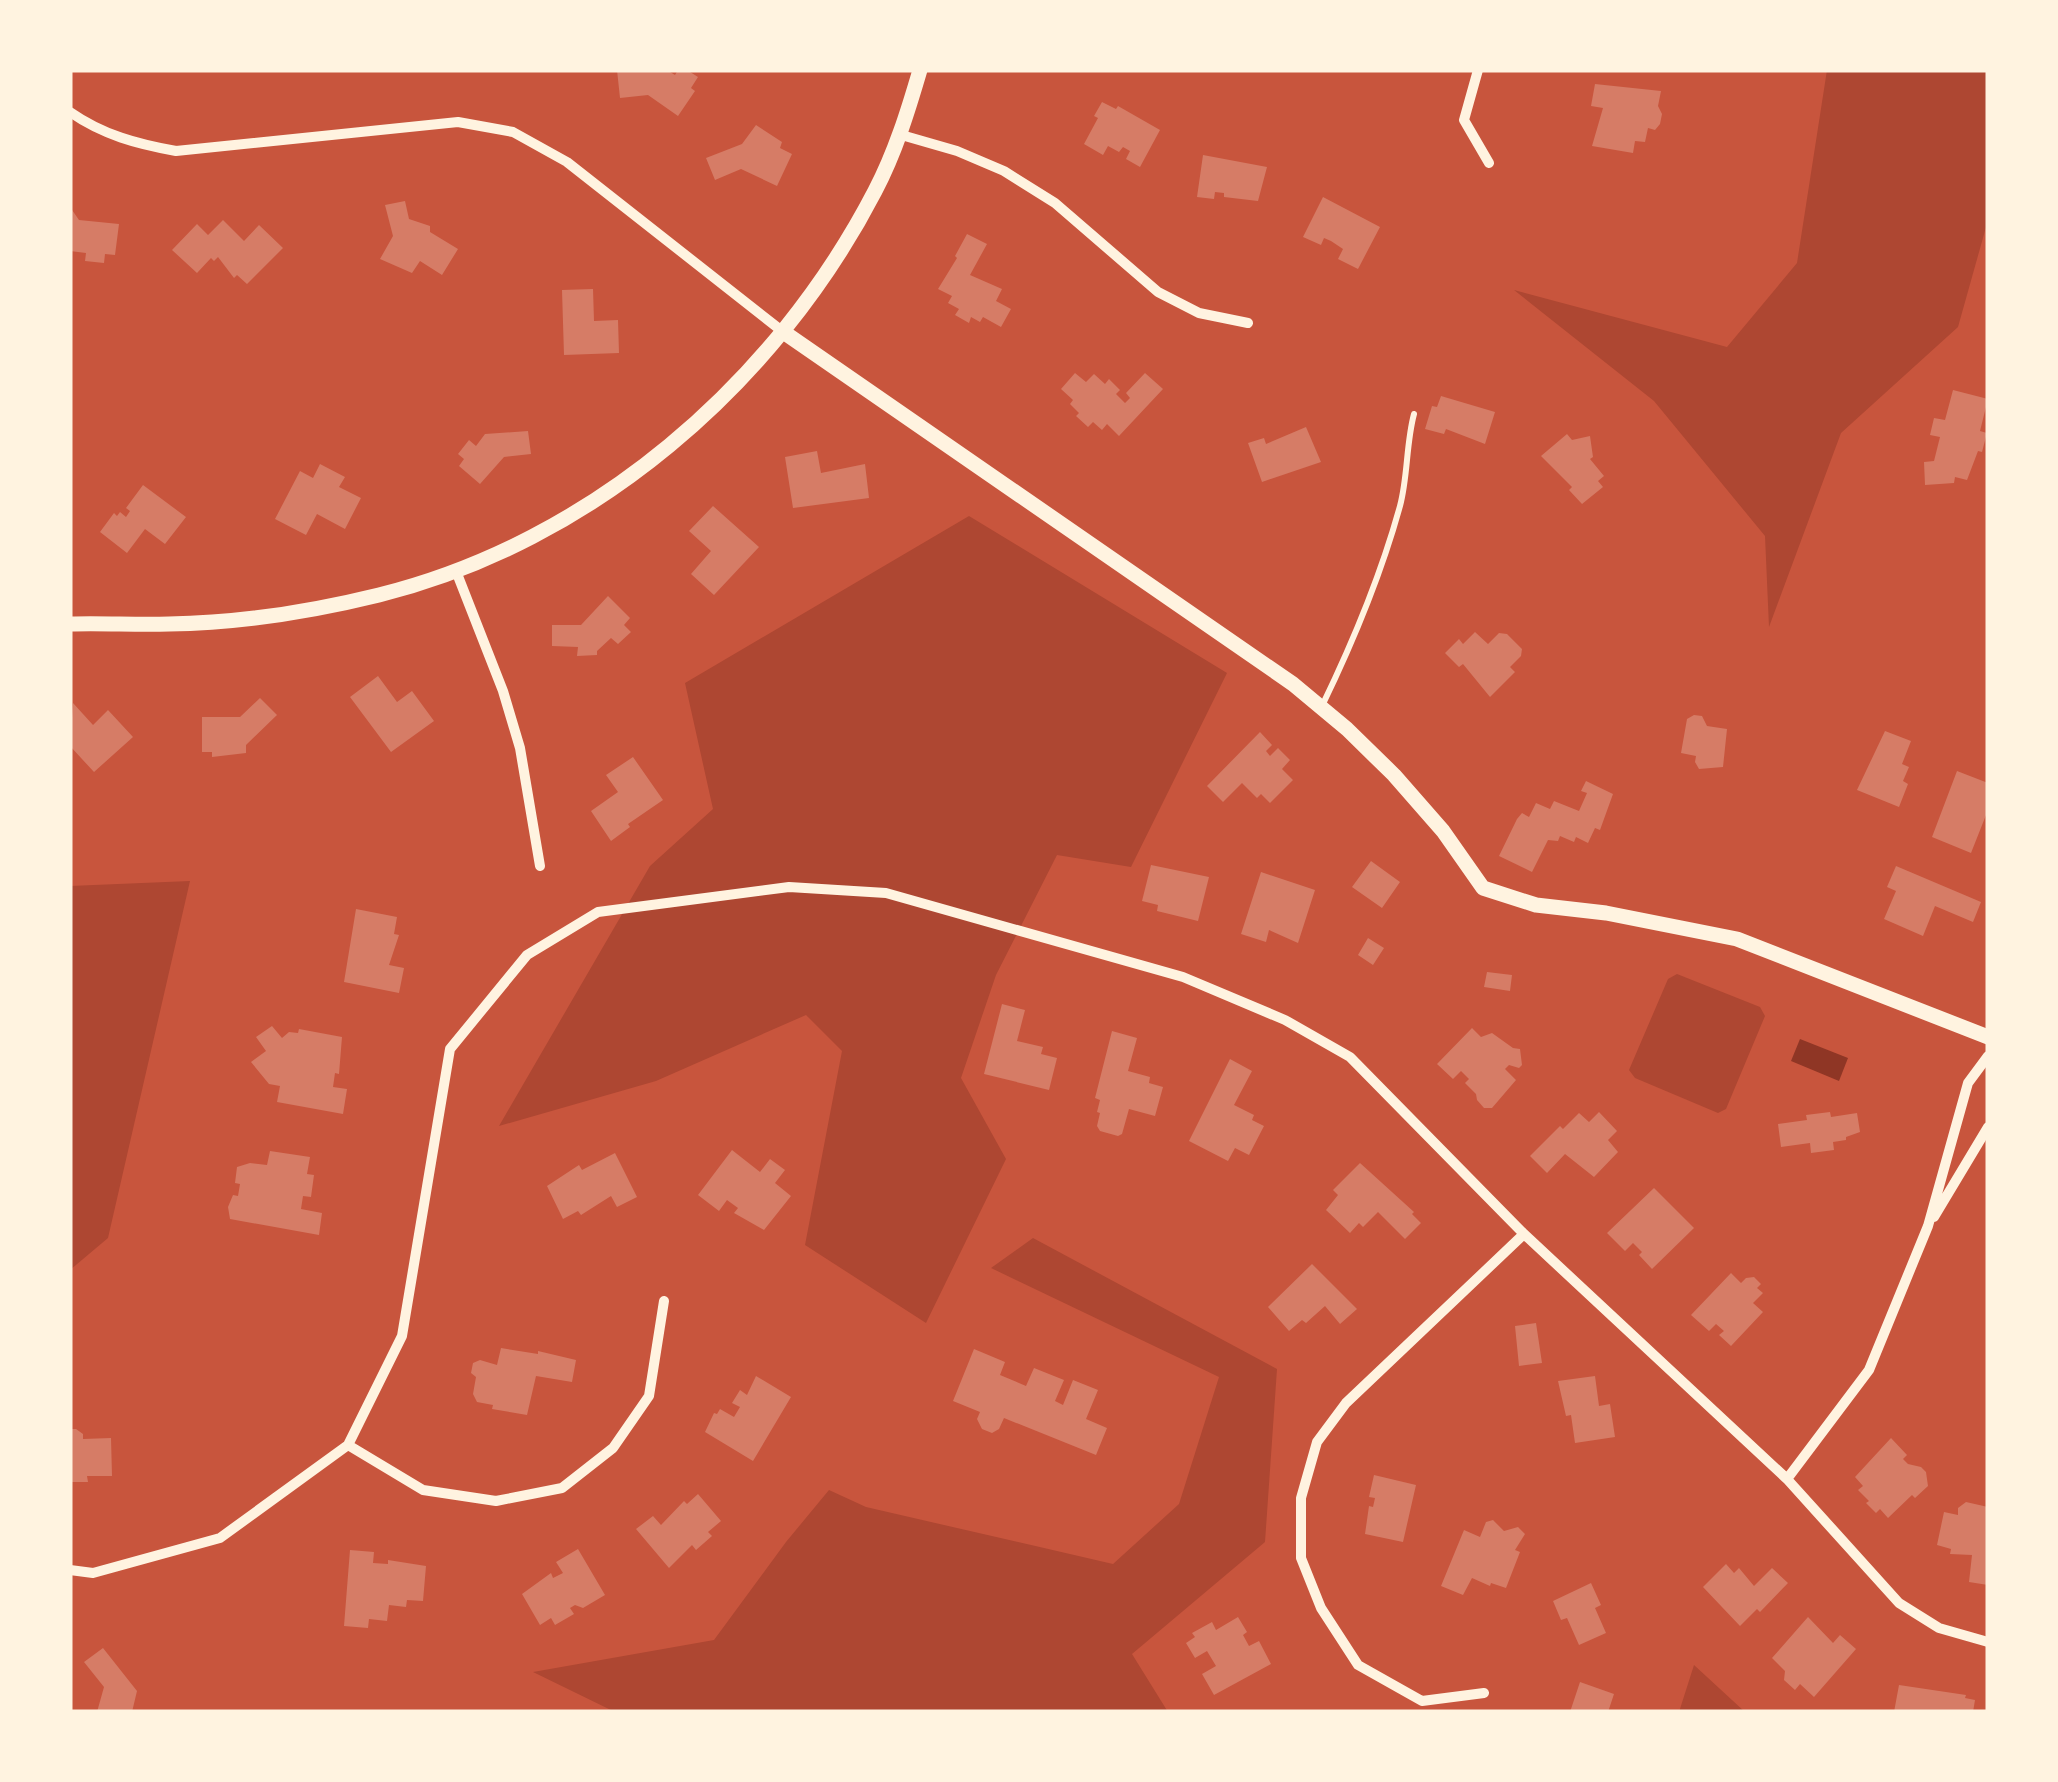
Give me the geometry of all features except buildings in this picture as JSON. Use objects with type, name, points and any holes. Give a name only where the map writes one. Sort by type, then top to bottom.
[{"type":"street","points":[[70,624],[172,624],[268,617],[379,595],[456,571],[557,524],[650,462],[729,394],[782,331],[832,266],[877,189],[920,70]]},
{"type":"street","points":[[1478,70],[1464,120],[1489,162]]},
{"type":"street","points":[[70,112],[95,129],[135,143],[176,151],[458,122],[513,132],[567,162],[782,331],[1293,684],[1394,776],[1443,831],[1484,888],[1536,905],[1606,913],[1737,939],[1988,1038]]},
{"type":"street","points":[[898,134],[957,150],[1004,171],[1055,203],[1158,292],[1199,313],[1248,323]]},
{"type":"street","points":[[456,571],[520,748],[540,866]]},
{"type":"street","points":[[70,1570],[93,1574],[220,1538],[348,1445],[402,1336],[450,1049],[526,955],[598,912],[789,887],[886,893],[1183,977],[1285,1020],[1350,1057],[1524,1234],[1787,1479],[1900,1603],[1939,1628],[1988,1642]]},
{"type":"street","points":[[1787,1479],[1868,1370],[1928,1226],[1968,1083],[1988,1056]]},
{"type":"street","points":[[1928,1226],[1988,1127]]},
{"type":"street","points":[[1484,1692],[1422,1701],[1358,1665],[1321,1608],[1301,1558],[1300,1498],[1317,1442],[1346,1403],[1524,1234]]},
{"type":"street","points":[[348,1445],[423,1490],[496,1501],[562,1488],[613,1448],[649,1396],[664,1301]]},
{"type":"lane","points":[[1322,708],[1355,638],[1402,501],[1414,414]]},
{"type":"shaded area","points":[[1827,70],[1988,70],[1988,220],[1958,327],[1841,433],[1769,627],[1765,536],[1654,401],[1514,290],[1727,347],[1797,263]]},
{"type":"shaded area","points":[[969,516],[1227,673],[1131,867],[1057,855],[996,975],[961,1078],[1006,1159],[926,1323],[805,1245],[842,1051],[806,1015],[656,1081],[499,1126],[650,866],[713,809],[685,683]]},
{"type":"shaded area","points":[[190,881],[108,1238],[70,1270],[70,886]]},
{"type":"shaded area","points":[[1677,974],[1760,1007],[1765,1016],[1726,1109],[1718,1113],[1635,1078],[1629,1070],[1668,979]]},
{"type":"shaded area","points":[[1800,1039],[1848,1058],[1839,1081],[1791,1061]]},
{"type":"shaded area","points":[[1033,1238],[1277,1369],[1265,1542],[1132,1654],[1168,1712],[615,1712],[533,1672],[714,1640],[829,1490],[866,1507],[1113,1564],[1179,1504],[1219,1377],[991,1268]]},
{"type":"shaded area","points":[[1694,1665],[1745,1712],[1679,1712]]}]
